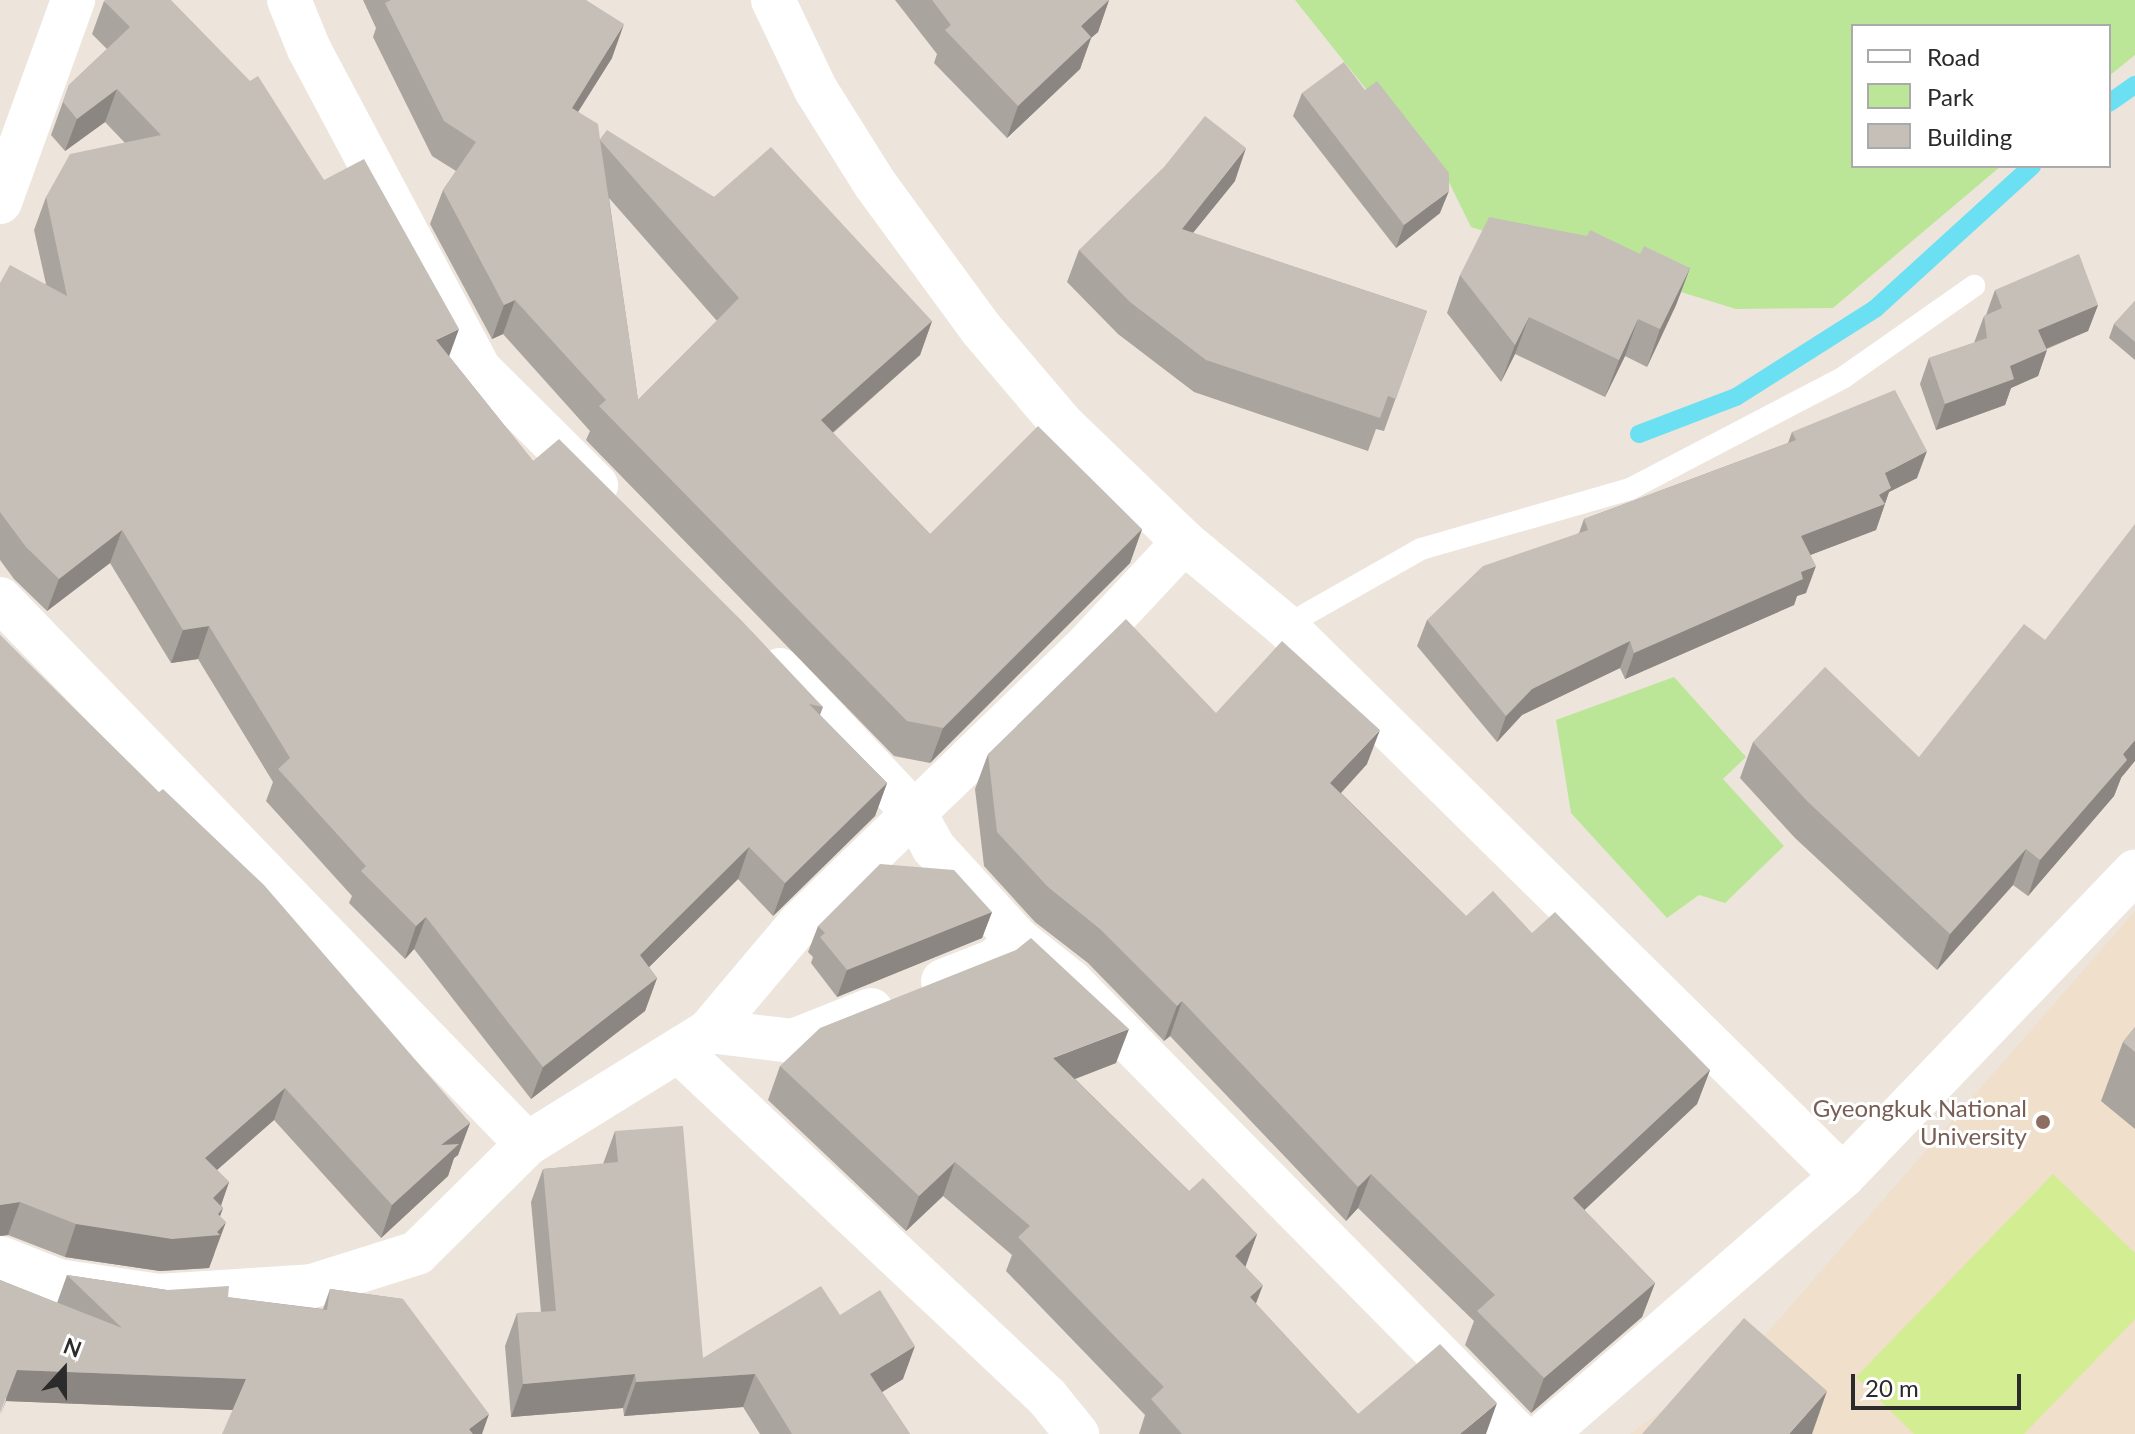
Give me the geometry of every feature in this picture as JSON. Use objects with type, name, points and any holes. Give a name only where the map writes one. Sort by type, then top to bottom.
[{"type":"street","points":[[0,202],[73,0]]},
{"type":"street","points":[[289,0],[309,49],[479,369],[625,514]]},
{"type":"street","points":[[773,0],[816,90],[875,184],[982,330],[1062,424],[1184,542],[1285,626],[1843,1176]]},
{"type":"street","points":[[0,1258],[58,1281],[159,1296],[312,1286],[417,1253],[527,1144],[695,1042],[799,924],[1081,652],[1184,542]]},
{"type":"street","points":[[0,599],[527,1144]]},
{"type":"street","points":[[748,636],[915,814],[933,847],[1018,940],[1070,981],[1517,1434]]},
{"type":"street","points":[[1545,1434],[1843,1176],[2135,872]]},
{"type":"street","points":[[695,1042],[793,1041],[994,961],[1018,940]]},
{"type":"street","points":[[695,1042],[1047,1397],[1077,1434]]},
{"type":"lane","points":[[1285,626],[1421,549],[1630,489],[1844,377],[1974,286]]},
{"type":"shaded area","name":"Gyeongkuk National University","points":[[2135,911],[2135,1434],[1630,1434],[1767,1333]]},
{"type":"green space","points":[[1295,0],[2135,0],[2135,55],[2111,74],[2111,24],[1851,24],[1851,168],[1999,168],[1833,308],[1736,309],[1471,227],[1442,168],[1386,114]]},
{"type":"green space","points":[[1674,677],[1746,757],[1723,779],[1784,846],[1725,903],[1699,895],[1667,918],[1571,813],[1556,720]]},
{"type":"green space","points":[[2053,1174],[2135,1253],[2135,1319],[2024,1434],[1914,1434],[1856,1377]]},
{"type":"building","points":[[105,0],[171,0],[250,81],[258,76],[324,180],[364,159],[459,329],[436,340],[533,461],[559,439],[742,621],[823,707],[809,704],[887,783],[785,883],[749,847],[640,955],[657,978],[543,1067],[426,917],[416,926],[361,871],[366,866],[278,769],[290,758],[209,626],[183,630],[122,530],[59,579],[26,547],[0,512],[0,283],[10,265],[67,296],[46,197],[70,154],[161,135],[117,89],[77,119],[63,102],[69,85],[130,27]]},
{"type":"building","points":[[391,0],[586,0],[624,24],[572,108],[598,124],[600,139],[607,130],[714,197],[771,147],[932,321],[821,420],[930,534],[1038,426],[1142,529],[943,728],[907,721],[599,406],[606,400],[515,300],[504,305],[443,190],[476,142],[444,121],[385,3]],"holes":[[[600,140],[739,298],[638,400]]]},
{"type":"building","points":[[932,0],[1109,0],[1081,26],[1091,37],[1018,106],[945,30],[951,25]]},
{"type":"building","points":[[1344,62],[1365,90],[1377,81],[1449,173],[1449,191],[1404,225],[1302,93]]},
{"type":"building","points":[[1205,116],[1246,148],[1182,229],[1427,311],[1396,399],[1388,396],[1380,418],[1206,360],[1130,302],[1079,250],[1164,167]]},
{"type":"building","points":[[1489,217],[1587,236],[1590,230],[1640,254],[1644,246],[1690,268],[1660,329],[1638,319],[1619,360],[1529,317],[1515,345],[1460,275]]},
{"type":"building","points":[[2079,254],[2098,305],[2038,330],[2047,350],[2010,366],[2014,379],[1945,404],[1929,358],[1987,338],[1984,316],[2002,308],[1995,290]]},
{"type":"building","points":[[2135,301],[2135,342],[2114,324]]},
{"type":"building","points":[[1895,390],[1927,451],[1885,473],[1891,488],[1879,495],[1885,504],[1801,536],[1816,566],[1801,572],[1803,579],[1634,653],[1630,641],[1532,689],[1506,716],[1427,620],[1483,566],[1588,530],[1584,519],[1796,440],[1792,432]]},
{"type":"building","points":[[2135,524],[2135,740],[2123,754],[2127,760],[2040,860],[2026,849],[1950,934],[1808,802],[1753,742],[1825,667],[1919,757],[2024,624],[2045,640]]},
{"type":"building","points":[[1126,619],[1216,713],[1282,641],[1380,730],[1330,783],[1466,916],[1493,891],[1532,933],[1555,912],[1710,1070],[1573,1198],[1655,1283],[1544,1378],[1477,1311],[1495,1295],[1371,1174],[1358,1187],[1182,1001],[1177,1006],[1100,929],[1048,887],[997,832],[988,754]]},
{"type":"building","points":[[0,635],[159,792],[163,789],[264,885],[470,1123],[441,1145],[459,1144],[392,1205],[285,1088],[205,1158],[229,1182],[213,1198],[223,1208],[218,1214],[226,1222],[217,1232],[220,1235],[172,1239],[76,1224],[20,1202],[0,1205]]},
{"type":"building","points":[[880,864],[954,870],[992,912],[847,970],[820,937],[825,933],[818,926]]},
{"type":"building","points":[[1031,938],[1129,1029],[1053,1058],[1189,1191],[1203,1178],[1257,1234],[1235,1256],[1263,1285],[1250,1297],[1358,1414],[1440,1344],[1497,1403],[1460,1434],[1182,1434],[1151,1399],[1164,1387],[1018,1237],[1030,1226],[955,1162],[919,1196],[780,1066],[820,1028],[1016,950]]},
{"type":"building","points":[[2135,1027],[2135,1052],[2123,1042]]},
{"type":"building","points":[[683,1126],[703,1358],[821,1286],[840,1315],[880,1290],[915,1346],[870,1374],[910,1434],[792,1434],[755,1374],[636,1382],[635,1374],[523,1384],[517,1313],[556,1311],[543,1169],[618,1162],[615,1131]]},
{"type":"building","points":[[67,1275],[167,1290],[229,1286],[228,1297],[327,1310],[330,1289],[403,1299],[489,1414],[469,1429],[473,1434],[222,1434],[246,1379],[17,1370],[0,1413],[0,1280],[122,1328]]},
{"type":"building","points":[[1744,1318],[1827,1391],[1789,1434],[1642,1434]]},
{"type":"waterway","points":[[2111,102],[2135,85]]},
{"type":"waterway","points":[[1639,434],[1736,397],[1876,308],[2030,168]]},
{"type":"place","name":"Gyeongkuk National University","points":[[2043,1122]]}]
